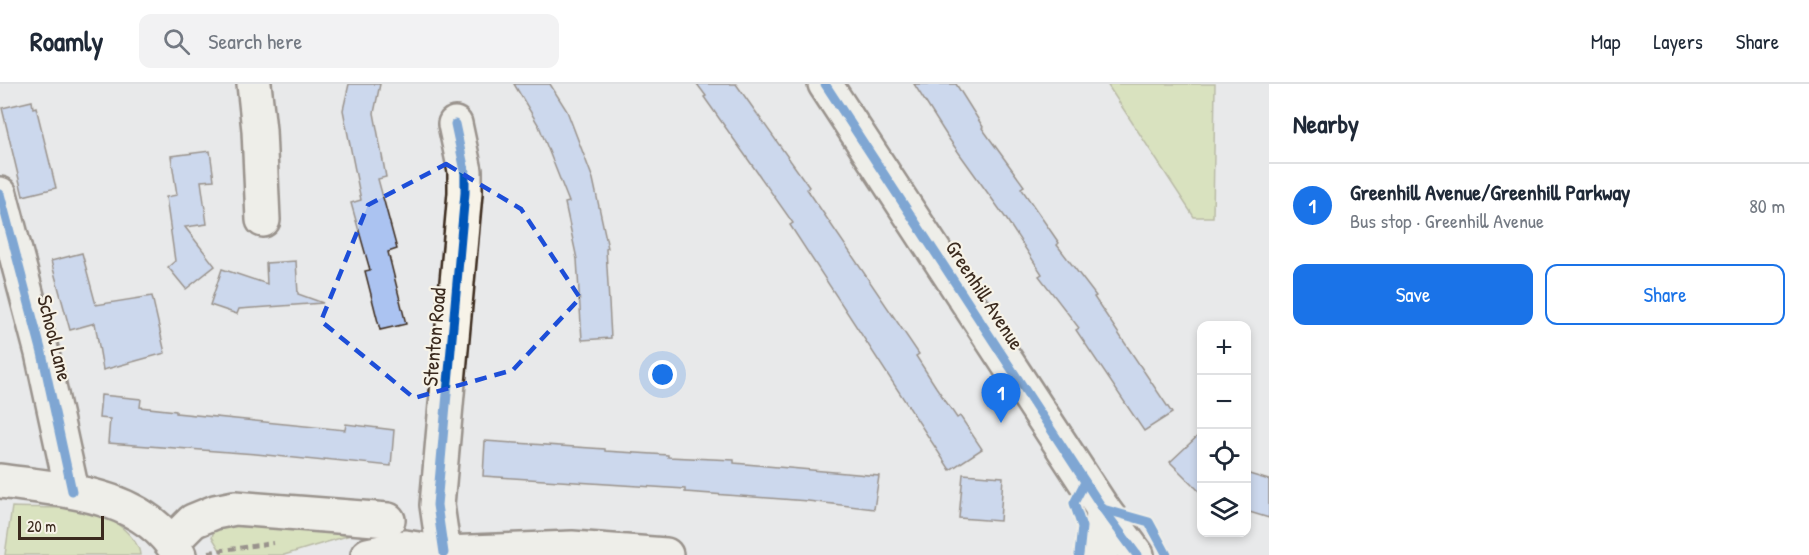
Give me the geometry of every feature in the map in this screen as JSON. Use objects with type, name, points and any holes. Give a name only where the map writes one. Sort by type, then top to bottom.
[{"type":"street","points":[[254,84],[259,130],[263,220]]},
{"type":"street","name":"Greenhill Avenue","points":[[825,84],[1103,509],[1137,555]]},
{"type":"street","name":"Stenton Road","points":[[443,554],[437,505],[465,193],[465,171],[455,124]]},
{"type":"street","name":"School Lane","points":[[0,194],[42,353],[72,491]]},
{"type":"street","points":[[0,481],[72,491],[120,504],[148,518],[175,548],[193,521],[214,512],[235,508],[387,520]]},
{"type":"street","points":[[1101,555],[1103,509]]},
{"type":"street","points":[[368,555],[405,547],[443,554],[572,548],[666,555]]},
{"type":"highlighted area","points":[[446,164],[521,209],[580,298],[513,370],[414,398],[321,321],[368,205]]},
{"type":"green space","points":[[1107,84],[1215,84],[1213,217],[1194,217]]},
{"type":"green space","points":[[12,507],[71,508],[98,512],[114,521],[129,534],[140,555],[5,555]]},
{"type":"green space","points":[[225,516],[367,530],[284,555],[223,555],[212,537],[215,527]]},
{"type":"building","points":[[349,84],[380,84],[374,113],[386,177],[378,179],[397,249],[388,252],[406,324],[380,330],[365,271],[370,270],[351,203],[361,200],[343,110]]},
{"type":"building","points":[[514,84],[550,84],[567,111],[593,179],[608,248],[606,249],[611,338],[582,340],[577,259],[565,203],[569,202],[539,126]]},
{"type":"building","points":[[697,84],[736,84],[809,187],[807,189],[919,354],[916,356],[936,387],[957,418],[960,416],[982,449],[950,470],[790,225],[793,223]]},
{"type":"building","points":[[914,84],[956,84],[982,128],[1024,186],[1021,188],[1059,243],[1057,245],[1096,296],[1094,297],[1172,413],[1144,431],[1076,330],[1079,328],[1039,276],[1042,274],[1005,217],[949,139]]},
{"type":"building","points":[[32,101],[33,108],[36,107],[56,188],[23,196],[2,108]]},
{"type":"building","points":[[210,151],[214,180],[201,181],[207,224],[185,227],[215,266],[186,289],[168,267],[175,261],[166,197],[177,195],[171,156]]},
{"type":"building","points":[[82,253],[96,305],[152,296],[165,353],[103,370],[95,323],[70,330],[51,261]]},
{"type":"building","points":[[296,261],[298,294],[323,303],[239,309],[237,314],[210,305],[222,269],[267,284],[266,263]]},
{"type":"building","points":[[101,395],[141,399],[140,407],[176,411],[176,413],[345,430],[346,424],[394,430],[391,466],[108,443],[110,419],[99,418]]},
{"type":"building","points":[[1197,437],[1197,489],[1170,462]]},
{"type":"building","points":[[485,441],[605,449],[605,451],[668,455],[668,457],[734,460],[734,463],[879,476],[874,509],[808,501],[685,492],[685,489],[483,476]]},
{"type":"building","points":[[963,474],[1003,477],[1000,521],[959,518]]},
{"type":"building","points":[[1251,475],[1269,480],[1269,518],[1251,513]]},
{"type":"cycle path","points":[[825,84],[1103,509],[1137,555]]},
{"type":"cycle path","points":[[444,553],[437,505],[465,193],[465,171],[455,124]]},
{"type":"cycle path","points":[[0,194],[42,353],[72,491]]},
{"type":"cycle path","points":[[1079,555],[1082,527],[1074,503],[1085,482]]},
{"type":"cycle path","points":[[1103,509],[1149,522],[1167,555]]},
{"type":"place","name":"Greenhill Avenue/Greenhill Parkway","points":[[1001,423]]}]
